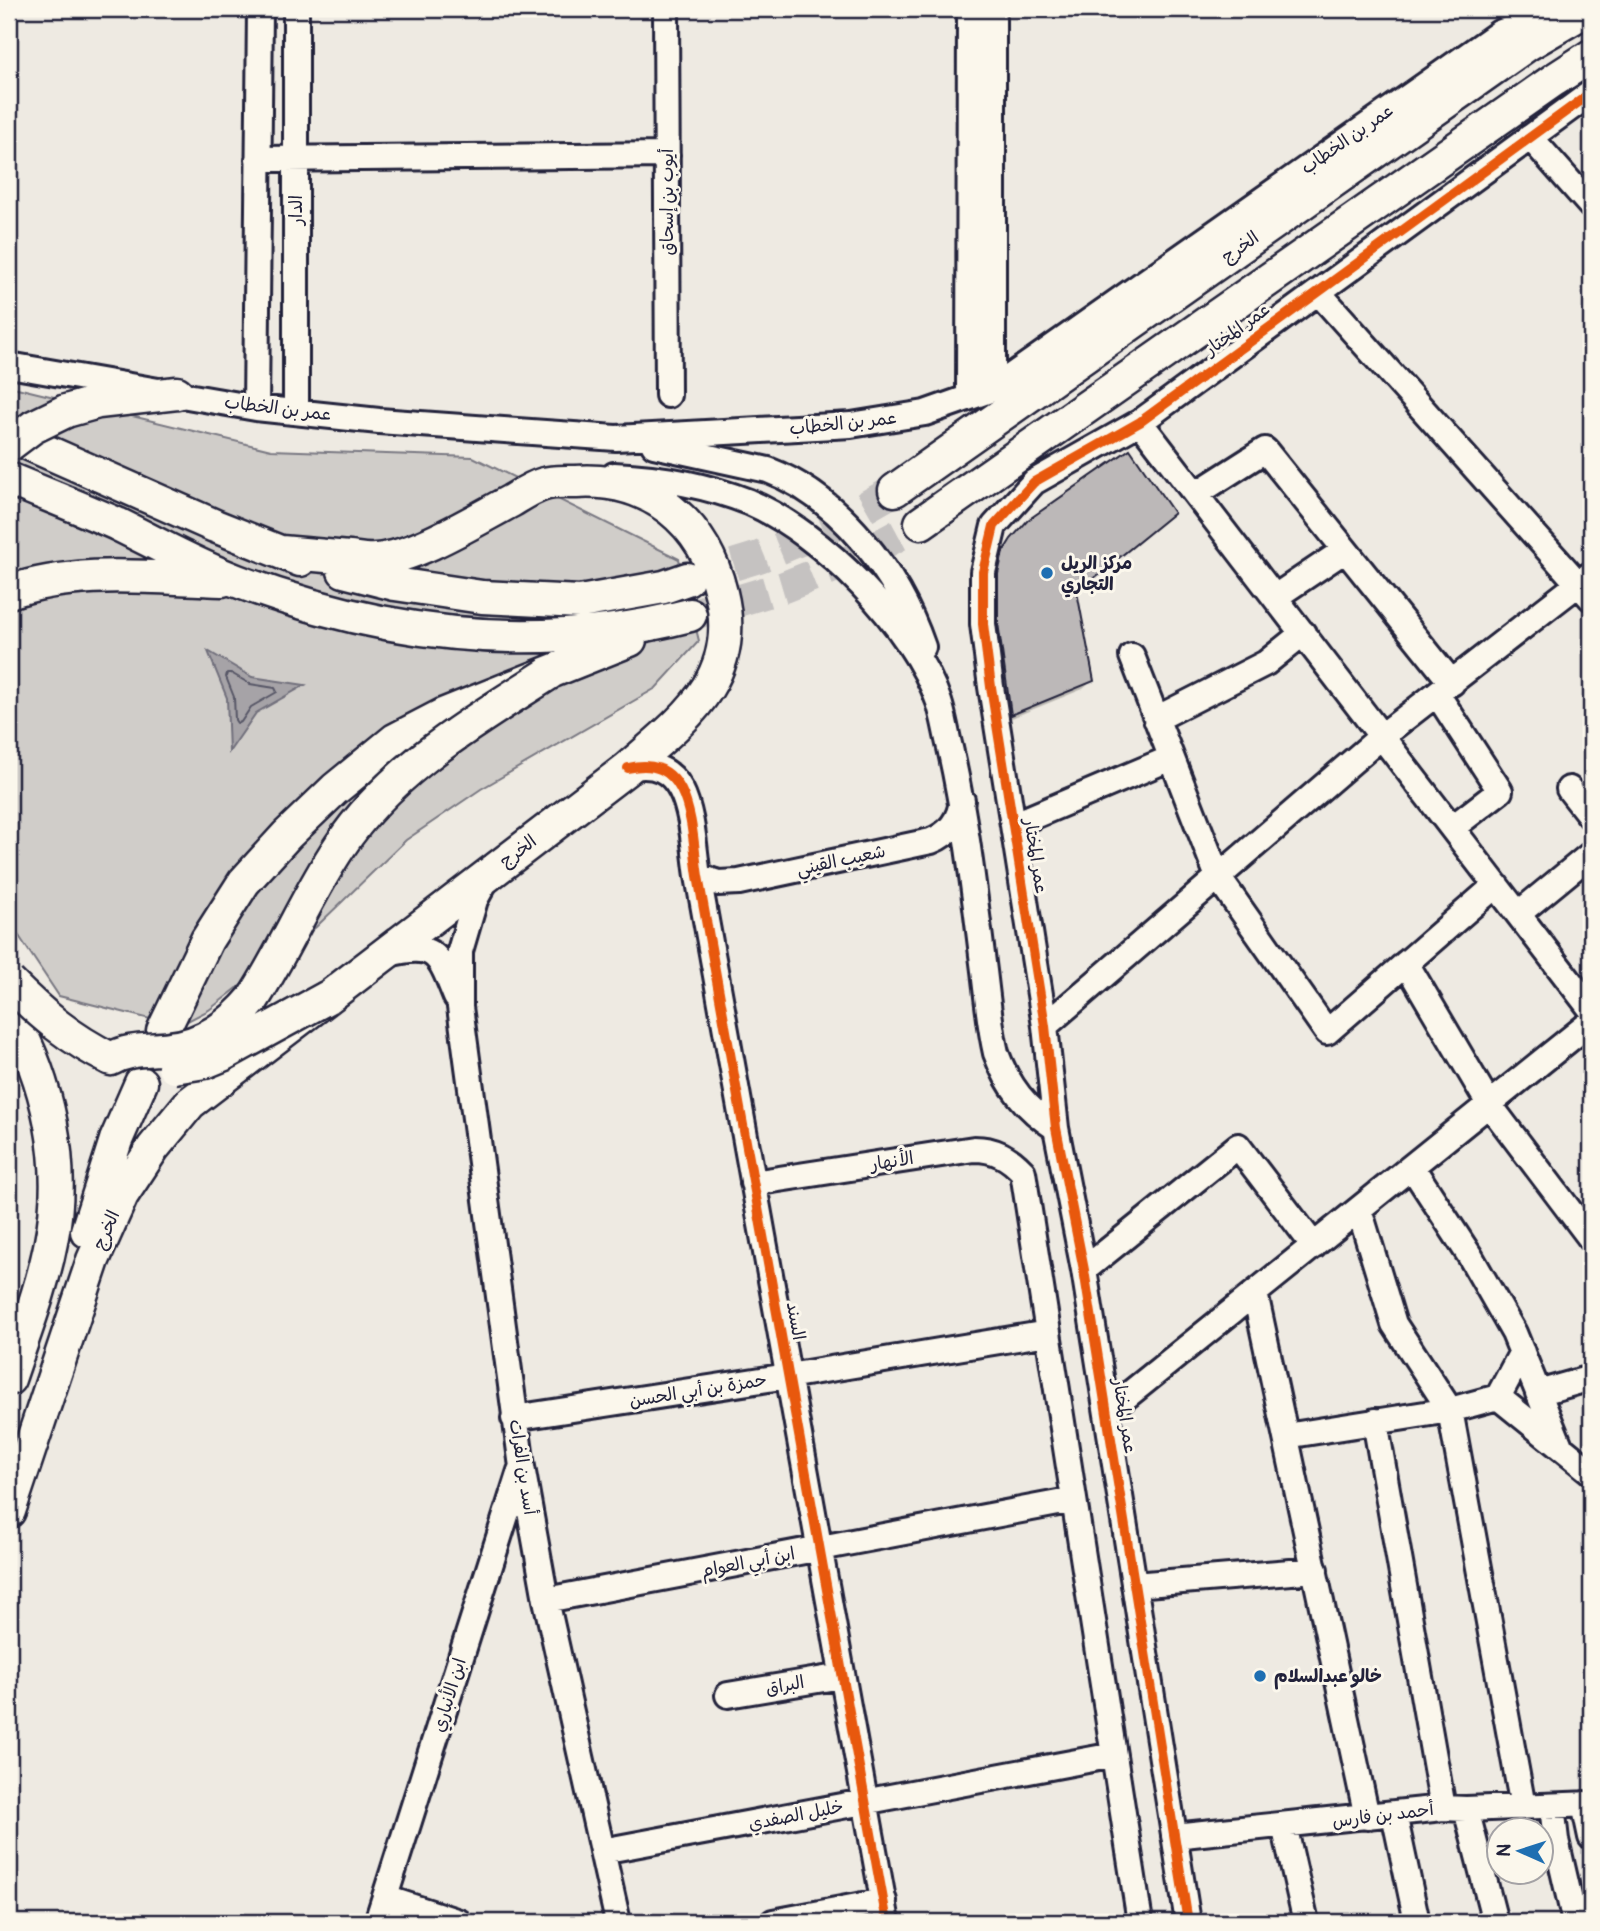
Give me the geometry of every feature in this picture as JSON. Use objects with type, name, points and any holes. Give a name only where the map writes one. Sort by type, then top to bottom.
[{"type":"main road","name":"الخرج","points":[[895,490],[1528,44],[1588,9]]},
{"type":"main road","points":[[921,523],[1591,56]]},
{"type":"main road","points":[[9,446],[33,427],[66,411],[98,402],[177,393]]},
{"type":"main road","points":[[9,435],[307,563],[395,584],[482,597],[580,603],[664,587],[687,579]]},
{"type":"main road","points":[[9,479],[107,520],[235,581],[345,615],[427,631],[500,638],[580,635],[645,626],[690,615],[445,713],[395,740],[335,789],[287,835],[244,882],[207,940],[163,1031]]},
{"type":"main road","name":"الخرج","points":[[9,1511],[93,1260],[122,1195],[153,1148],[190,1103],[628,768],[696,706],[714,677],[720,661],[725,629],[723,600],[715,570],[704,547],[689,526],[664,504],[627,487],[603,482],[545,484],[420,548],[376,560],[281,552]]},
{"type":"main road","points":[[9,592],[50,581],[98,576],[235,581]]},
{"type":"main road","points":[[111,1059],[124,1051],[172,1048],[200,1041],[241,1014],[263,984],[313,888],[341,843],[372,805],[408,769],[548,674]]},
{"type":"main road","points":[[9,982],[46,1018],[87,1047],[111,1059],[159,1067],[185,1067],[205,1062],[328,997]]},
{"type":"main road","points":[[9,1011],[38,1072],[49,1112],[55,1154],[56,1197],[52,1239],[43,1280],[9,1380]]},
{"type":"main road","name":"الخرج","points":[[9,1465],[116,1140],[141,1083]]},
{"type":"street","points":[[256,408],[260,9]]},
{"type":"street","name":"الدار","points":[[296,9],[296,411]]},
{"type":"street","name":"أيوب بن إسحاق","points":[[666,9],[668,395]]},
{"type":"street","points":[[969,397],[970,9]]},
{"type":"street","points":[[993,9],[993,389]]},
{"type":"street","name":"عمر بن الخطاب","points":[[9,365],[256,408],[379,421],[616,438],[851,425],[925,413],[993,389],[1499,33],[1561,9]]},
{"type":"street","name":"عمر المختار","points":[[1188,1922],[1084,1270],[1056,1128],[1045,1026],[983,624],[983,572],[994,526],[1034,482],[1140,422],[1591,93]]},
{"type":"street","points":[[1530,137],[1591,206]]},
{"type":"street","points":[[258,159],[667,155]]},
{"type":"street","points":[[1045,1026],[1381,736],[1587,586],[1318,292]]},
{"type":"street","points":[[1140,422],[1591,1009]]},
{"type":"street","points":[[616,438],[768,470],[786,477],[819,497],[859,538],[893,585],[921,641],[939,701],[962,799],[996,1053],[1009,1083],[1019,1096],[1056,1128]]},
{"type":"street","points":[[1196,494],[1265,450],[1345,550],[1444,688],[1500,791],[1452,828]]},
{"type":"street","points":[[545,484],[560,478],[590,474],[657,479],[720,492],[750,503],[803,534],[828,553],[872,596],[910,646],[939,701]]},
{"type":"street","points":[[1275,597],[1345,550]]},
{"type":"street","points":[[1156,719],[1266,663],[1303,633]]},
{"type":"street","points":[[1132,656],[1218,877],[1327,1032],[1496,885]]},
{"type":"street","points":[[1013,825],[1171,758]]},
{"type":"street","name":"السند","points":[[628,768],[654,767],[671,776],[685,793],[886,1912]]},
{"type":"street","points":[[1569,789],[1591,817]]},
{"type":"street","name":"شعيب القيني","points":[[698,876],[718,883],[739,882],[931,841],[944,835],[955,823],[962,799]]},
{"type":"street","points":[[1518,914],[1591,854]]},
{"type":"street","name":"أسد بن الفرات","points":[[489,873],[475,900],[460,951],[460,1007],[522,1467],[546,1600],[618,1922]]},
{"type":"street","name":"أسد بن الفرات","points":[[383,955],[410,948],[422,949],[435,955],[442,964],[460,1007]]},
{"type":"street","points":[[1406,963],[1489,1104],[1586,1222]]},
{"type":"street","points":[[1107,1412],[1591,1022]]},
{"type":"street","points":[[1084,1270],[1238,1146],[1314,1246]]},
{"type":"street","name":"الأنهار","points":[[753,1183],[974,1149],[995,1151],[1006,1156],[1023,1172],[1048,1333]]},
{"type":"street","points":[[1412,1167],[1470,1256],[1514,1333],[1560,1446]]},
{"type":"street","points":[[1359,1209],[1394,1324],[1450,1410],[1523,1807]]},
{"type":"street","points":[[1255,1293],[1367,1817]]},
{"type":"street","points":[[1048,1333],[1140,1922]]},
{"type":"street","name":"حمزة بن أبي الحسن","points":[[514,1418],[788,1377],[1048,1333]]},
{"type":"street","points":[[1286,1436],[1450,1410],[1499,1397],[1522,1352]]},
{"type":"street","points":[[1538,1393],[1591,1378]]},
{"type":"street","points":[[1499,1397],[1591,1472]]},
{"type":"street","points":[[1375,1421],[1455,1808],[1495,1922]]},
{"type":"street","name":"ابن الأنباري","points":[[377,1922],[522,1467]]},
{"type":"street","name":"ابن أبي العوام","points":[[546,1600],[1074,1500]]},
{"type":"street","points":[[1134,1585],[1315,1570]]},
{"type":"street","name":"البراق","points":[[727,1695],[842,1676]]},
{"type":"street","name":"خليل الصفدي","points":[[602,1851],[1114,1755]]},
{"type":"street","points":[[1588,1804],[1591,1837]]},
{"type":"street","name":"أحمد بن فارس","points":[[1174,1836],[1455,1808],[1588,1804]]},
{"type":"street","points":[[1552,1805],[1556,1840],[1575,1922]]},
{"type":"street","points":[[1394,1814],[1417,1922]]},
{"type":"street","points":[[1284,1825],[1306,1922]]},
{"type":"street","points":[[385,1898],[459,1922]]},
{"type":"street","points":[[773,1922],[886,1912]]},
{"type":"shaded area","points":[[9,386],[271,450],[473,457],[679,559],[699,641],[656,688],[481,789],[406,840],[316,927],[209,1010],[178,1026],[59,996],[9,921]]},
{"type":"water","points":[[208,651],[252,677],[305,685],[256,713],[229,752],[227,698]]},
{"type":"building","name":"مركز الريل التجاري","points":[[1130,449],[1174,513],[1077,592],[1094,681],[1011,715],[998,623],[998,574],[1003,552],[1028,520]]},
{"type":"tunnel","points":[[688,579],[759,557],[827,529],[895,490]]},
{"type":"tunnel","points":[[690,615],[784,587],[854,559],[921,523]]},
{"type":"cycle path","points":[[1188,1922],[1084,1270],[1056,1128],[1045,1026],[991,687],[983,624],[983,572],[994,526],[1034,482],[1140,422],[1591,93]]},
{"type":"cycle path","points":[[628,768],[650,766],[666,772],[677,784],[690,818],[698,876],[887,1922]]},
{"type":"place","name":"مركز الريل التجاري","points":[[1047,573]]},
{"type":"place","name":"خالو عبدالسلام","points":[[1260,1676]]}]
